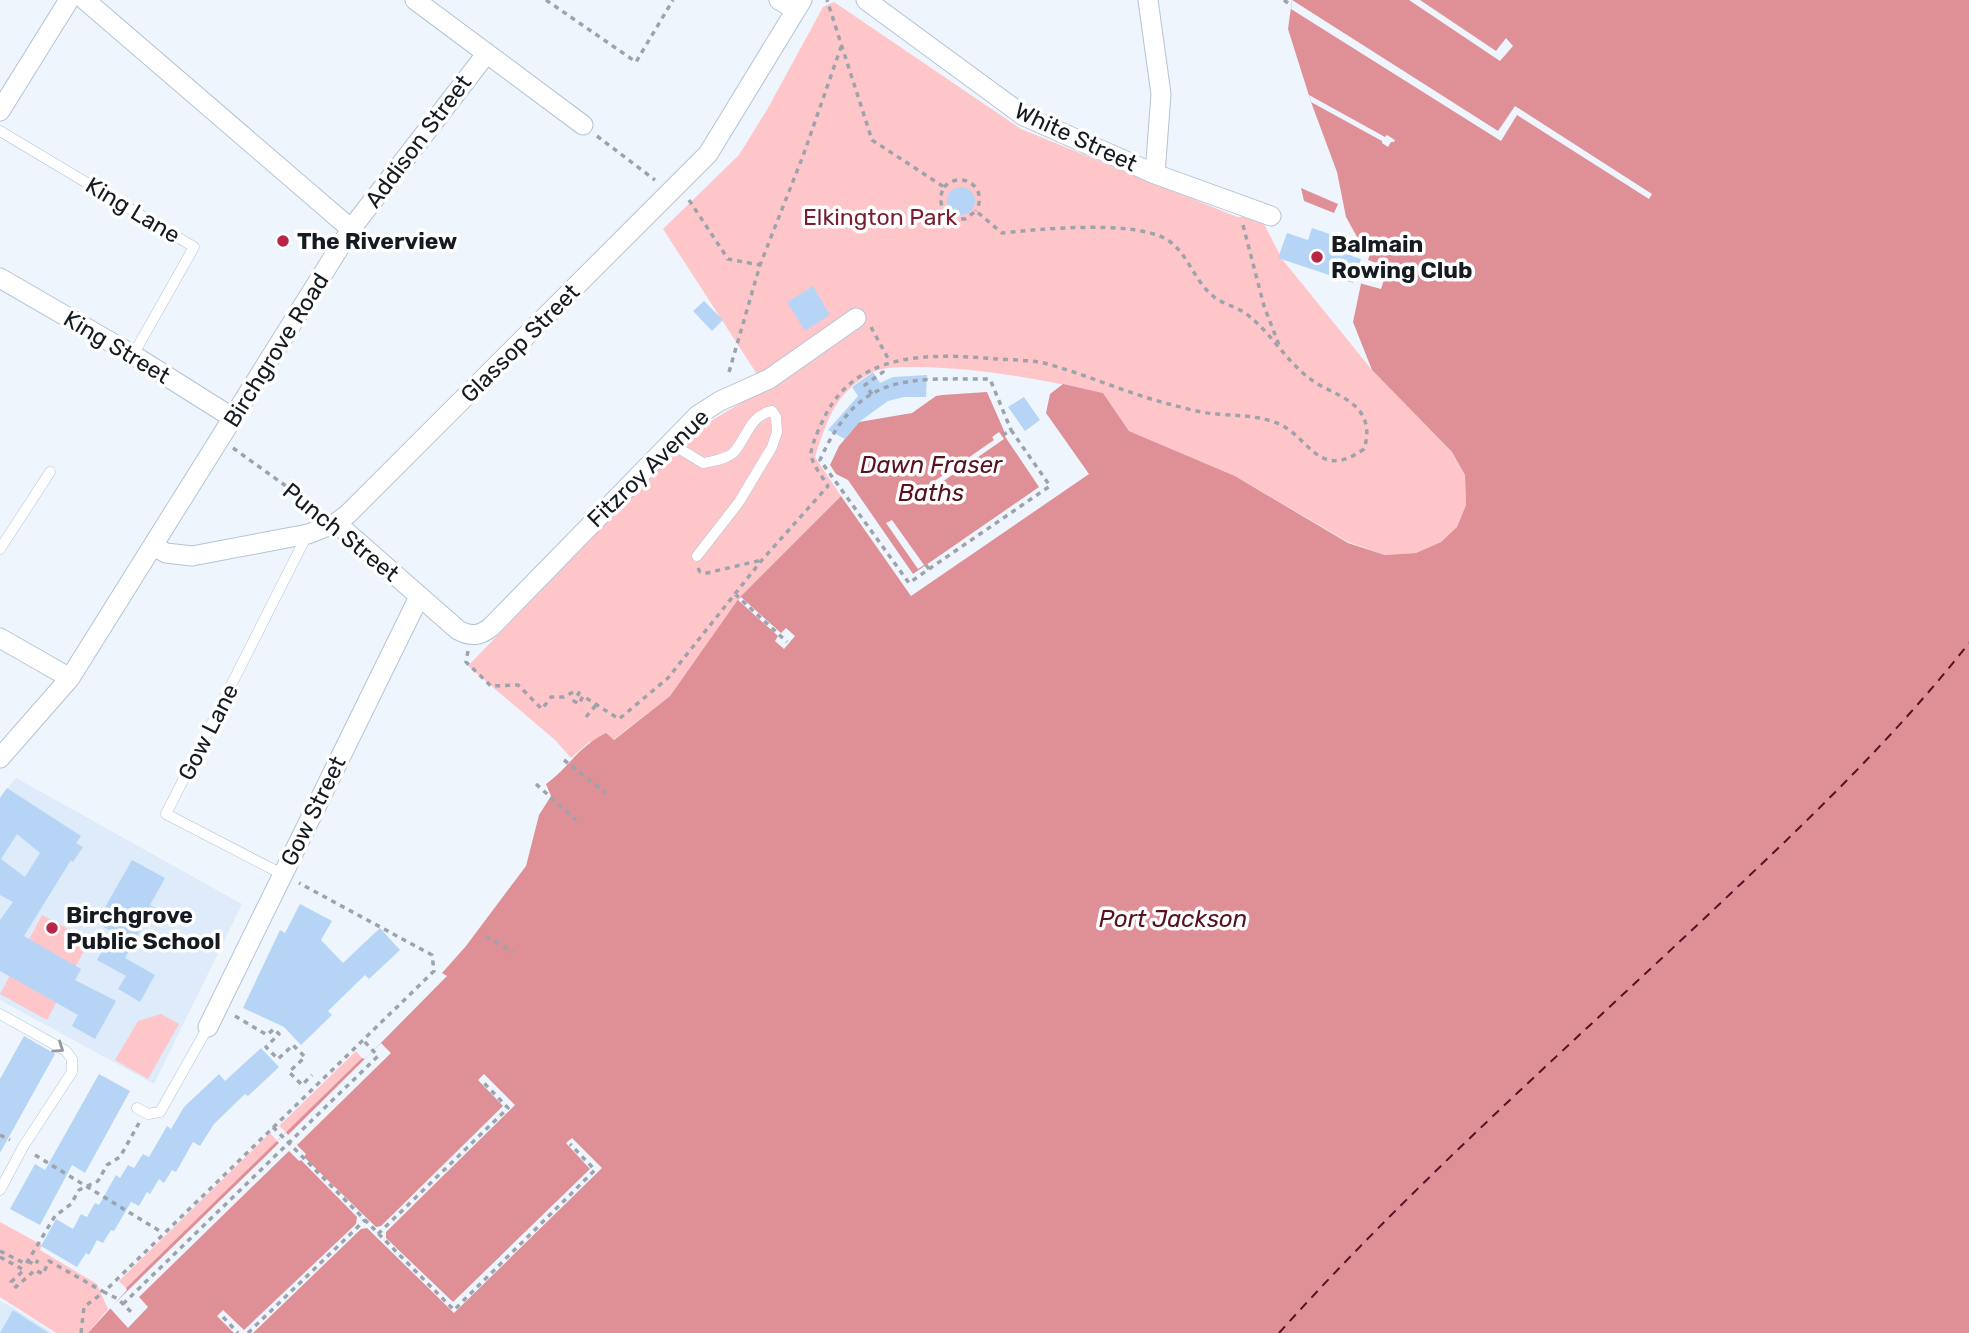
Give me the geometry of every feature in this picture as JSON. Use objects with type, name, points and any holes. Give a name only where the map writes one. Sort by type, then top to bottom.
[{"type":"street","points":[[0,111],[69,0]]},
{"type":"street","points":[[85,0],[351,229]]},
{"type":"street","points":[[415,0],[583,125]]},
{"type":"street","name":"White Street","points":[[866,0],[1024,116],[1155,174],[1271,216]]},
{"type":"street","points":[[1147,0],[1161,94],[1155,174]]},
{"type":"street","name":"Glassop Street","points":[[153,546],[166,553],[192,556],[308,534],[336,523],[359,505],[708,154],[792,3]]},
{"type":"street","name":"Addison Street","points":[[351,229],[487,53]]},
{"type":"street","name":"Birchgrove Road","points":[[0,758],[70,678],[351,229]]},
{"type":"street","name":"King Street","points":[[0,278],[133,355],[233,418]]},
{"type":"street","name":"Fitzroy Avenue","points":[[465,633],[480,634],[491,627],[669,442],[708,407],[769,379],[863,321]]},
{"type":"street","name":"Punch Street","points":[[336,523],[419,597],[465,633]]},
{"type":"street","name":"Gow Street","points":[[208,1027],[419,597]]},
{"type":"street","points":[[0,638],[70,678]]},
{"type":"lane","name":"King Lane","points":[[0,131],[194,247],[133,355]]},
{"type":"lane","points":[[669,442],[703,463],[717,460],[733,453],[753,422],[765,412],[772,411],[776,417],[777,432],[772,447],[739,502],[697,556]]},
{"type":"lane","points":[[0,550],[50,472]]},
{"type":"lane","name":"Gow Lane","points":[[282,874],[166,814],[308,534]]},
{"type":"lane","points":[[0,1014],[65,1051],[72,1059],[72,1072],[23,1147],[0,1191]]},
{"type":"lane","points":[[141,1110],[154,1115],[162,1110],[208,1027]]},
{"type":"path","points":[[546,0],[636,62],[673,0]]},
{"type":"path","points":[[827,0],[872,140],[944,187]]},
{"type":"path","points":[[729,372],[760,265],[803,156],[841,45]]},
{"type":"path","points":[[583,125],[675,188],[727,259],[760,265]]},
{"type":"path","points":[[954,180],[967,180],[977,187],[980,199],[976,211],[965,219],[951,217],[941,207],[940,193],[954,180]]},
{"type":"path","points":[[1239,205],[1264,306],[1280,346]]},
{"type":"path","points":[[465,633],[466,662],[491,686],[518,685],[542,709],[551,697],[568,696],[575,691],[579,693],[574,701],[579,704],[583,696],[619,719],[668,678],[737,596],[762,560],[828,486],[811,453],[821,422],[833,401],[855,381],[883,365],[918,356],[951,355],[1042,363],[1163,403],[1214,414],[1257,416],[1280,424],[1322,458],[1343,461],[1364,449],[1368,436],[1365,420],[1354,405],[1310,379],[1246,314],[1214,298],[1200,284],[1180,251],[1165,239],[1144,232],[1061,227],[1002,233],[976,211]]},
{"type":"path","points":[[863,321],[890,362]]},
{"type":"path","points":[[872,394],[865,385],[883,372],[883,365]]},
{"type":"path","points":[[990,379],[1011,430],[1051,486],[928,567],[909,583],[820,460],[832,434],[852,408],[877,390],[899,382],[990,379]]},
{"type":"path","points":[[1003,435],[1011,430]]},
{"type":"path","name":"Punch Street","points":[[220,439],[336,523]]},
{"type":"path","points":[[697,556],[696,564],[700,572],[707,573],[762,560]]},
{"type":"path","points":[[737,596],[787,642]]},
{"type":"path","points":[[586,717],[597,705]]},
{"type":"path","points":[[564,760],[606,793]]},
{"type":"path","points":[[536,784],[576,820]]},
{"type":"path","points":[[81,1333],[85,1307],[104,1292],[434,971],[432,955],[282,874]]},
{"type":"path","points":[[486,936],[513,952]]},
{"type":"path","points":[[218,1006],[267,1035],[274,1029],[279,1034],[266,1047],[278,1059],[293,1045],[305,1057],[289,1072],[302,1085],[312,1075]]},
{"type":"path","points":[[123,1304],[378,1056],[363,1040]]},
{"type":"path","points":[[378,1234],[508,1108],[483,1082]]},
{"type":"path","points":[[0,1251],[26,1264],[55,1216],[71,1204],[79,1190],[98,1181],[107,1165],[120,1157],[141,1110]]},
{"type":"path","points":[[273,1127],[454,1310],[595,1170],[570,1144]]},
{"type":"path","points":[[23,1147],[163,1233]]},
{"type":"path","points":[[248,1333],[365,1220]]},
{"type":"path","points":[[0,1257],[24,1270],[11,1282],[16,1287],[35,1270],[43,1274],[49,1261]]},
{"type":"path","points":[[43,1258],[104,1292],[134,1315]]},
{"type":"path","points":[[28,1261],[35,1265],[38,1260]]},
{"type":"path","points":[[223,1317],[238,1333]]},
{"type":"shaded area","name":"Birchgrove Public School","points":[[16,778],[242,904],[154,1084],[0,1000],[0,797]]},
{"type":"shaded area","points":[[0,1301],[10,1306],[53,1333],[0,1333]]},
{"type":"green space","name":"Elkington Park","points":[[834,2],[1021,129],[1237,217],[1260,216],[1282,259],[1372,370],[1452,452],[1465,475],[1466,505],[1457,527],[1441,542],[1416,553],[1385,555],[1348,542],[1235,476],[1129,431],[1103,393],[987,372],[905,367],[880,370],[857,382],[840,400],[828,420],[815,457],[841,496],[739,598],[670,696],[613,740],[589,742],[571,758],[555,740],[468,666],[683,443],[704,425],[766,388],[663,229],[739,155],[823,7]]},
{"type":"green space","points":[[42,915],[90,940],[47,1020],[0,994]]},
{"type":"green space","points":[[161,1014],[179,1024],[148,1079],[115,1060],[138,1021]]},
{"type":"green space","points":[[356,1051],[362,1058],[286,1132],[279,1126]]},
{"type":"green space","points":[[270,1133],[277,1141],[126,1288],[119,1281]]},
{"type":"green space","points":[[0,1222],[42,1245],[40,1250],[97,1284],[108,1309],[88,1333],[56,1333],[0,1297]]},
{"type":"water","name":"Port Jackson","points":[[1292,0],[1969,0],[1969,1333],[88,1333],[126,1288],[362,1058],[365,1059],[447,976],[442,973],[466,946],[526,866],[539,815],[551,796],[546,784],[596,739],[606,733],[614,740],[670,696],[739,598],[841,496],[911,596],[1089,474],[1046,413],[1050,394],[1063,384],[1103,393],[1129,431],[1235,476],[1348,543],[1385,555],[1416,553],[1441,542],[1457,527],[1466,505],[1465,475],[1452,452],[1372,370],[1353,322],[1367,255],[1346,217],[1337,172],[1288,29]]},
{"type":"water","points":[[1301,188],[1338,204],[1334,213],[1304,201]]},
{"type":"water","name":"Dawn Fraser Baths","points":[[987,392],[1004,435],[1039,487],[913,574],[848,480],[836,474],[830,465],[839,446],[859,422],[912,413],[936,396]]},
{"type":"pier","points":[[1292,0],[1498,131],[1515,106],[1652,194],[1649,199],[1517,115],[1501,141],[1291,9]]},
{"type":"pier","points":[[1409,0],[1420,0],[1496,51],[1506,38],[1513,46],[1500,61]]},
{"type":"pier","points":[[1309,95],[1385,137],[1387,135],[1395,140],[1394,142],[1388,147],[1382,141],[1311,102]]},
{"type":"pier","points":[[1356,243],[1372,248],[1368,260],[1388,267],[1381,289],[1359,283],[1363,256]]},
{"type":"pier","points":[[999,432],[1004,439],[919,498],[914,491],[920,486],[923,489],[994,440],[992,437]]},
{"type":"pier","points":[[892,520],[924,565],[918,569],[886,523]]},
{"type":"pier","points":[[741,597],[781,633],[786,628],[795,636],[784,649],[775,641],[778,636],[738,600]]},
{"type":"pier","points":[[381,1043],[391,1053],[297,1145],[306,1154],[304,1157],[376,1227],[381,1226],[503,1106],[478,1080],[484,1074],[515,1105],[386,1232],[386,1238],[453,1302],[590,1169],[566,1143],[572,1138],[602,1168],[454,1313],[367,1228],[361,1229],[253,1333],[234,1333],[217,1316],[223,1310],[244,1330],[356,1224],[357,1217],[289,1151],[139,1297],[148,1307],[128,1328],[110,1308],[279,1143],[277,1141],[286,1132],[288,1135]]},
{"type":"building","points":[[961,187],[971,191],[975,201],[971,211],[961,215],[951,211],[947,201],[951,191]]},
{"type":"building","name":"Balmain Rowing Club","points":[[1312,228],[1356,243],[1352,256],[1361,259],[1353,283],[1278,258],[1287,233],[1308,240]]},
{"type":"building","points":[[813,286],[830,315],[805,331],[787,302]]},
{"type":"building","points":[[704,301],[723,320],[712,331],[693,311]]},
{"type":"building","points":[[873,372],[880,383],[893,377],[927,375],[926,397],[904,397],[888,401],[859,422],[845,439],[828,430],[858,396],[852,387]]},
{"type":"building","points":[[1024,397],[1040,420],[1025,431],[1008,407]]},
{"type":"building","points":[[7,788],[81,836],[76,843],[83,847],[73,862],[71,860],[24,936],[81,969],[75,980],[116,1001],[95,1039],[72,1026],[78,1015],[0,971],[0,920],[13,902],[0,895],[0,798]],"holes":[[[17,834],[40,853],[25,877],[1,859]]]},
{"type":"building","points":[[132,860],[165,878],[150,905],[156,908],[125,958],[155,975],[140,1002],[118,989],[126,976],[97,960],[113,932],[96,923]]},
{"type":"building","points":[[300,904],[332,921],[321,940],[343,963],[380,928],[400,950],[369,979],[365,975],[328,1011],[332,1015],[301,1045],[284,1027],[243,1008],[280,930],[285,933]]},
{"type":"building","points":[[24,1036],[55,1054],[0,1153],[0,1079]]},
{"type":"building","points":[[261,1048],[279,1067],[248,1096],[245,1094],[214,1124],[200,1146],[193,1142],[176,1172],[172,1170],[164,1183],[159,1179],[139,1206],[131,1202],[114,1231],[111,1230],[103,1243],[97,1240],[89,1255],[86,1253],[77,1267],[41,1246],[56,1219],[73,1229],[81,1214],[87,1217],[95,1203],[99,1205],[116,1175],[120,1178],[128,1165],[134,1168],[143,1154],[149,1157],[167,1126],[171,1129],[184,1107],[219,1074],[225,1081]]},
{"type":"building","points":[[99,1074],[130,1091],[85,1173],[72,1165],[40,1225],[10,1209],[35,1164],[45,1170]]},
{"type":"building","points":[[13,1310],[49,1333],[0,1333]]},
{"type":"ferry route","points":[[1279,1333],[1436,1171],[1811,816],[1877,749],[1969,643]]},
{"type":"place","name":"The Riverview","points":[[283,241]]},
{"type":"place","name":"Balmain Rowing Club","points":[[1317,257]]},
{"type":"place","name":"Birchgrove Public School","points":[[52,928]]}]
